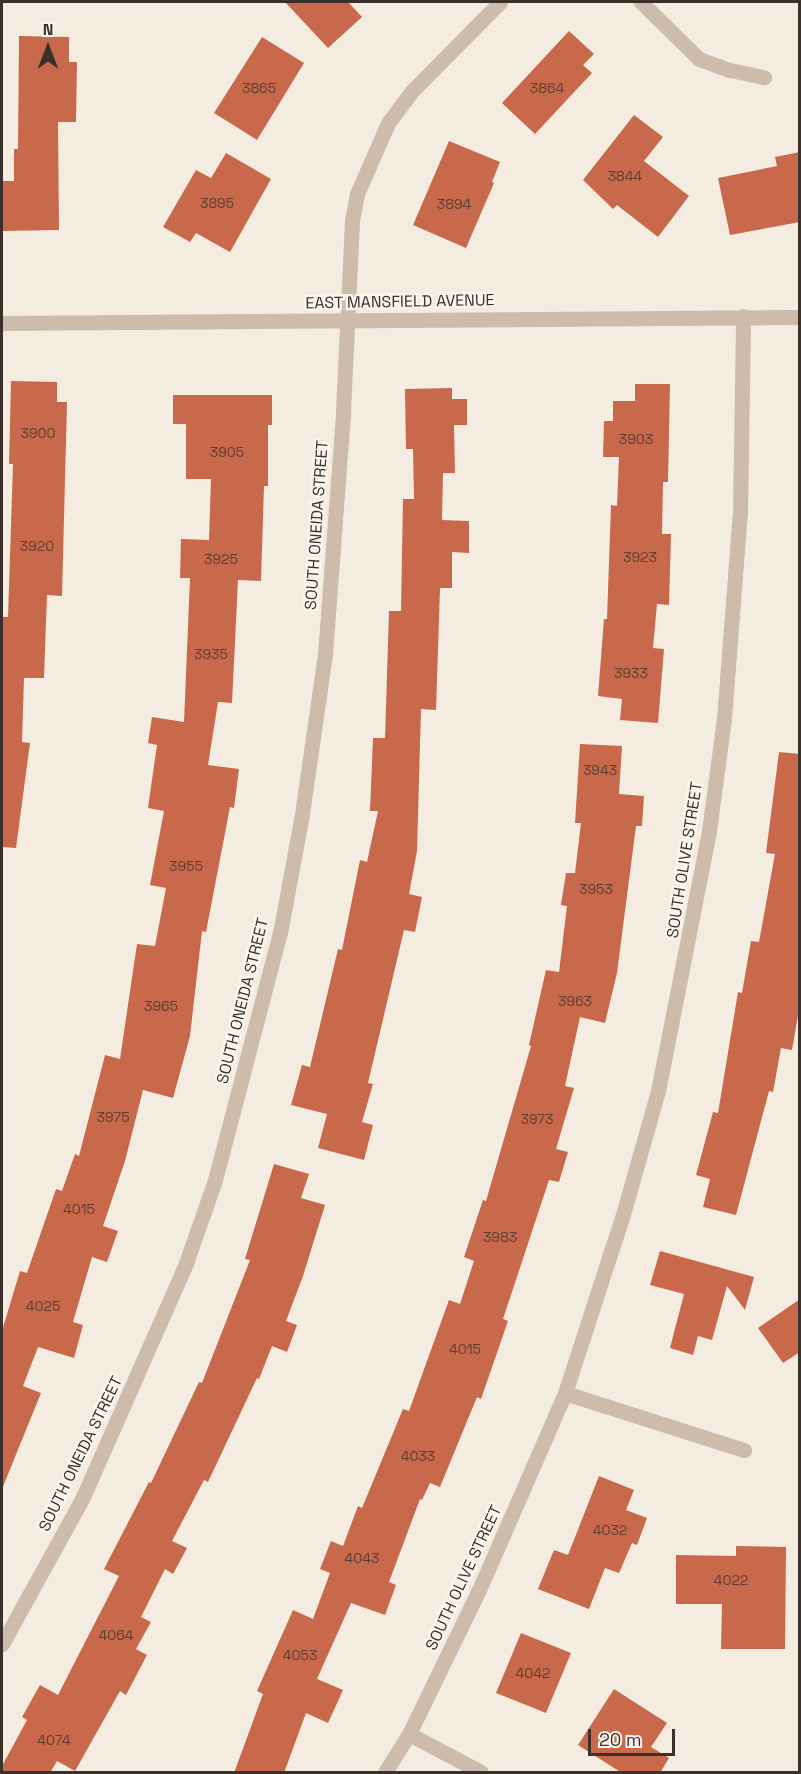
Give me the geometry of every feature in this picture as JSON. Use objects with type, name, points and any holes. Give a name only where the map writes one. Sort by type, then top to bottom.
[{"type":"street","name":"SOUTH ONEIDA STREET","points":[[2,1644],[83,1497],[177,1284],[215,1180],[244,1077],[280,933],[302,814],[325,654],[334,548],[352,220],[357,194],[377,143],[388,123],[412,91],[500,2]]},
{"type":"street","points":[[641,2],[699,59],[730,70],[764,77]]},
{"type":"street","name":"SOUTH OLIVE STREET","points":[[385,1773],[409,1734],[479,1590],[565,1393],[622,1218],[658,1091],[688,952],[709,831],[730,662],[737,564],[743,316]]},
{"type":"street","name":"EAST MANSFIELD AVENUE","points":[[2,323],[800,317]]},
{"type":"street","points":[[565,1393],[744,1450]]},
{"type":"street","points":[[409,1734],[481,1773]]},
{"type":"building","points":[[285,2],[348,2],[362,17],[328,48]]},
{"type":"building","points":[[569,31],[594,54],[583,65],[592,73],[535,134],[502,103]]},
{"type":"building","points":[[19,36],[69,37],[69,62],[77,62],[76,122],[58,122],[59,230],[2,231],[2,181],[14,181],[14,149],[18,149]]},
{"type":"building","points":[[262,37],[304,63],[257,140],[214,113]]},
{"type":"building","points":[[634,115],[663,137],[644,161],[689,196],[658,237],[617,205],[613,209],[583,180]]},
{"type":"building","points":[[449,141],[500,162],[492,182],[494,183],[466,248],[413,225]]},
{"type":"building","points":[[800,152],[800,222],[730,235],[718,178],[777,166],[775,157]]},
{"type":"building","points":[[226,153],[271,179],[230,252],[196,233],[190,242],[163,227],[196,170],[211,178]]},
{"type":"building","points":[[11,381],[57,382],[57,402],[67,402],[62,596],[47,595],[44,678],[24,678],[22,742],[30,743],[16,848],[2,847],[2,617],[8,617],[13,464],[9,464]]},
{"type":"building","points":[[635,384],[670,384],[668,482],[663,482],[662,534],[671,534],[669,605],[657,604],[653,648],[664,649],[658,723],[620,720],[622,699],[598,696],[604,619],[607,619],[611,505],[617,506],[619,457],[603,457],[604,421],[613,421],[613,401],[635,401]]},
{"type":"building","points":[[452,388],[452,399],[467,399],[467,425],[454,425],[455,473],[443,473],[442,520],[469,521],[469,553],[452,552],[452,588],[440,588],[436,710],[421,709],[417,851],[409,894],[422,897],[415,932],[404,930],[368,1083],[373,1084],[362,1122],[373,1125],[364,1160],[318,1148],[327,1114],[291,1105],[302,1065],[310,1067],[338,949],[342,950],[360,860],[367,862],[378,811],[370,811],[373,738],[385,738],[389,611],[401,611],[403,499],[414,499],[413,449],[406,449],[405,389]]},
{"type":"building","points":[[173,395],[272,395],[272,425],[268,425],[268,486],[264,486],[261,581],[238,580],[232,703],[218,702],[208,765],[239,769],[234,808],[230,807],[206,932],[202,931],[190,1036],[173,1098],[143,1090],[125,1161],[103,1226],[118,1231],[107,1262],[92,1257],[73,1322],[83,1325],[74,1358],[38,1347],[23,1386],[41,1393],[2,1489],[2,1331],[20,1271],[27,1273],[56,1189],[62,1191],[75,1154],[79,1156],[105,1055],[120,1059],[137,944],[155,946],[166,888],[150,885],[164,811],[148,808],[157,745],[148,743],[152,717],[184,722],[190,578],[180,578],[181,539],[209,540],[211,479],[186,479],[186,424],[173,424]]},
{"type":"building","points":[[580,744],[622,746],[619,794],[644,796],[642,826],[636,826],[617,973],[605,1023],[580,1017],[565,1086],[574,1088],[556,1149],[568,1152],[559,1182],[549,1180],[503,1319],[508,1321],[481,1399],[477,1397],[440,1487],[430,1483],[422,1500],[420,1499],[389,1582],[396,1585],[385,1615],[351,1603],[317,1679],[343,1690],[328,1723],[306,1713],[284,1773],[234,1773],[263,1694],[257,1691],[293,1610],[313,1619],[330,1573],[320,1569],[331,1541],[343,1546],[358,1506],[362,1508],[403,1409],[409,1411],[449,1300],[460,1304],[474,1261],[464,1257],[483,1200],[486,1201],[531,1046],[529,1045],[546,970],[559,972],[567,906],[561,905],[566,873],[575,873],[581,823],[575,823]]},
{"type":"building","points":[[779,752],[800,754],[800,1004],[792,1050],[781,1048],[773,1092],[769,1091],[736,1215],[703,1207],[710,1179],[696,1175],[713,1112],[718,1113],[738,992],[742,993],[751,941],[759,942],[775,854],[766,853]]},
{"type":"building","points":[[274,1164],[309,1174],[301,1198],[325,1205],[286,1321],[297,1325],[287,1352],[272,1346],[259,1379],[257,1378],[208,1482],[204,1480],[172,1541],[187,1548],[173,1574],[165,1569],[141,1617],[151,1622],[136,1649],[147,1655],[126,1695],[120,1691],[75,1771],[57,1761],[50,1773],[2,1773],[2,1766],[27,1720],[22,1717],[40,1685],[58,1695],[119,1576],[104,1569],[149,1482],[151,1483],[199,1382],[202,1383],[250,1260],[245,1259]]},
{"type":"building","points":[[660,1251],[754,1277],[745,1310],[727,1286],[712,1340],[698,1336],[693,1355],[670,1348],[684,1294],[650,1285]]},
{"type":"building","points":[[800,1299],[800,1352],[783,1363],[758,1328]]},
{"type":"building","points":[[599,1476],[634,1490],[626,1510],[647,1518],[637,1545],[632,1543],[619,1573],[605,1568],[589,1609],[538,1589],[554,1550],[568,1555]]},
{"type":"building","points":[[736,1546],[786,1547],[785,1649],[721,1649],[722,1604],[676,1604],[676,1555],[736,1556]]},
{"type":"building","points":[[521,1633],[571,1653],[546,1713],[496,1693]]},
{"type":"building","points":[[614,1689],[667,1723],[651,1747],[669,1758],[660,1773],[622,1773],[578,1745]]}]
